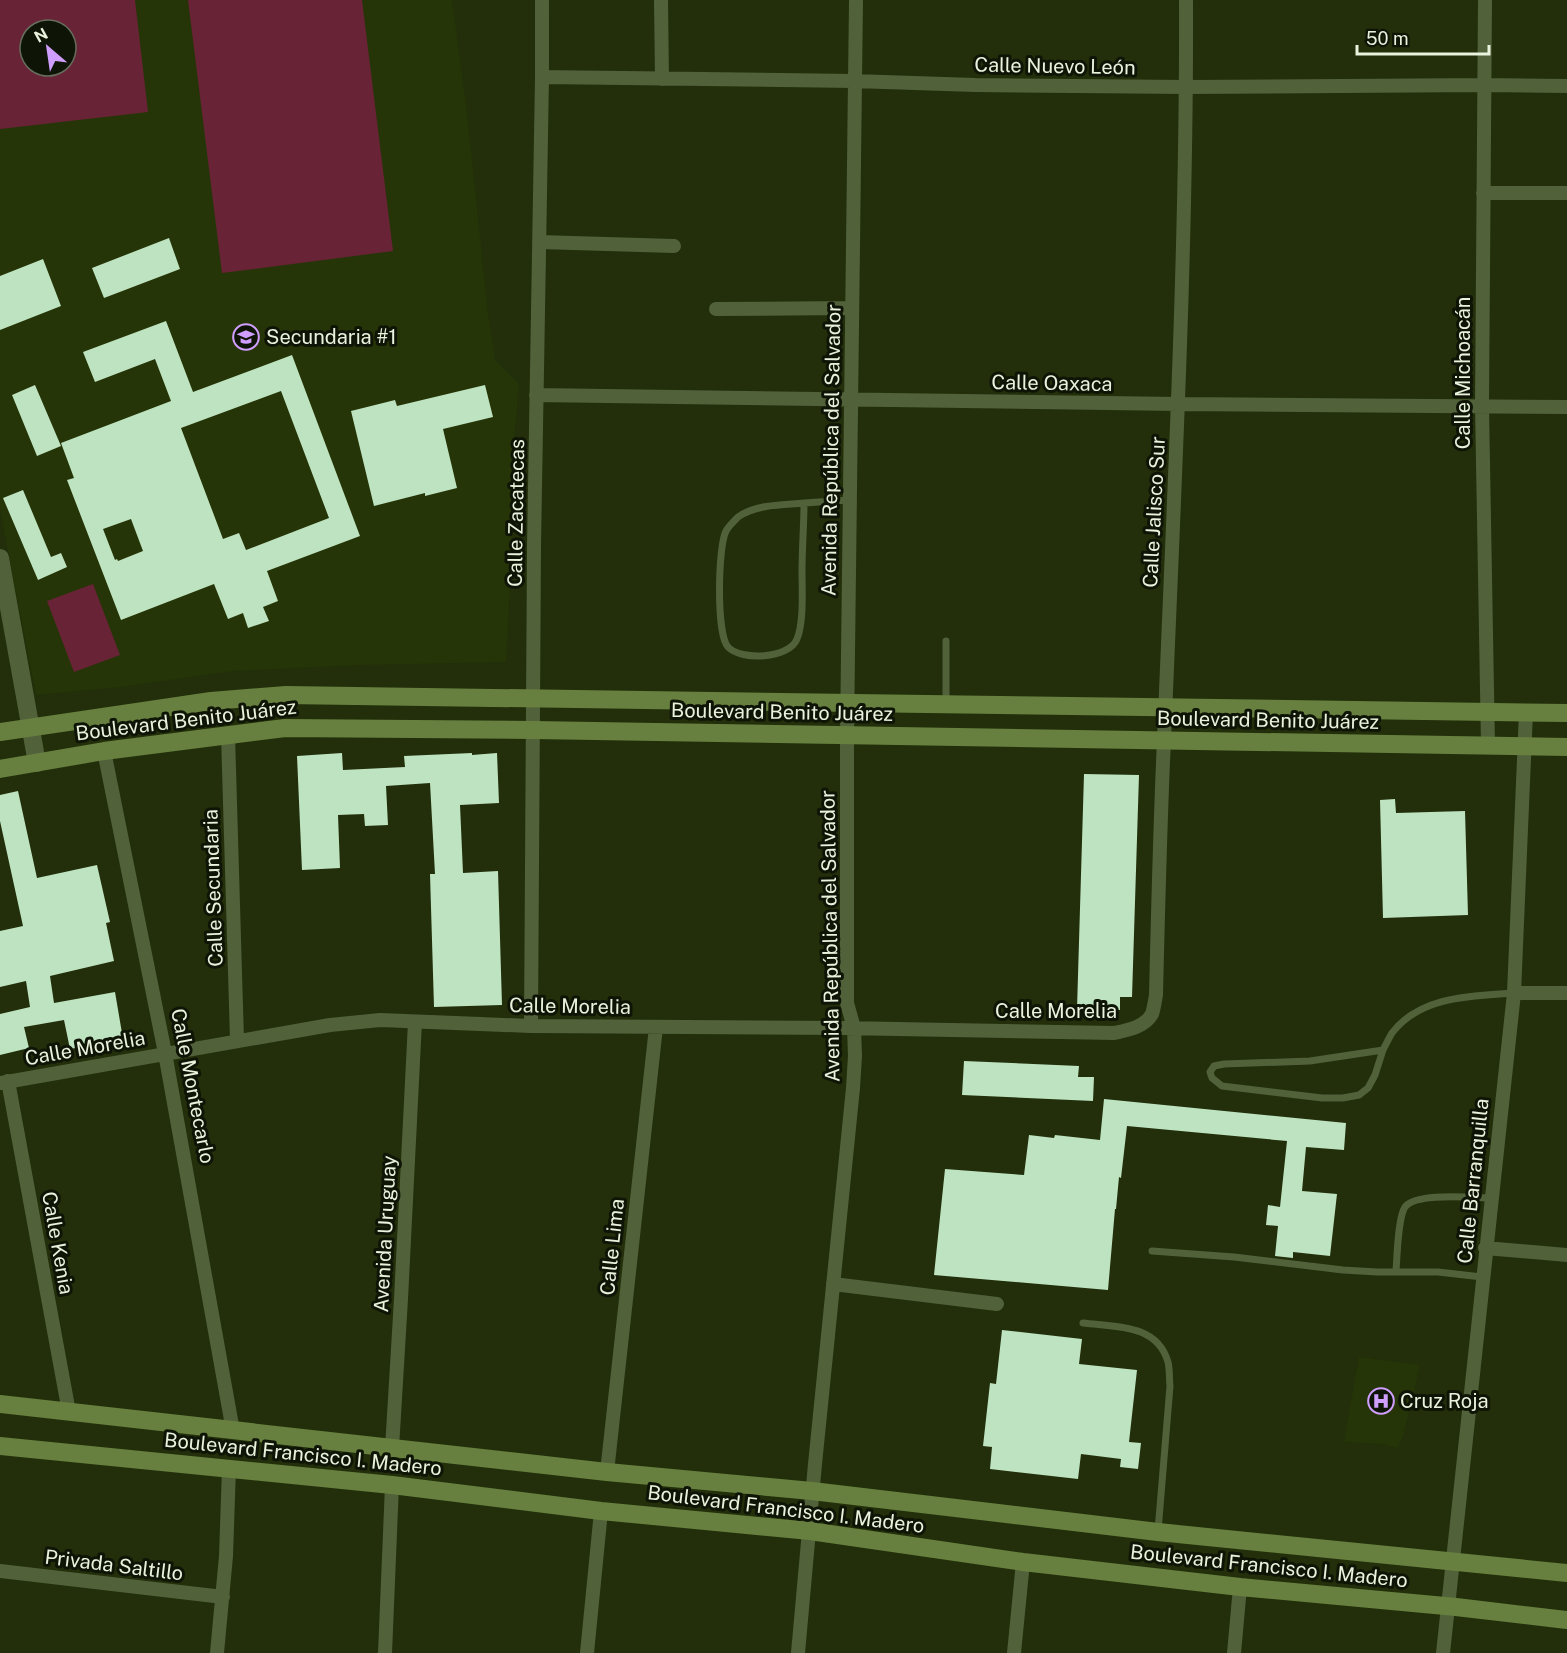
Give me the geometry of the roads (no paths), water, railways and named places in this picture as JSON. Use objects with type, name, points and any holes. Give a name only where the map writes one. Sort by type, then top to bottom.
[{"type":"main road","name":"Boulevard Benito Juárez","points":[[0,732],[211,701],[286,695],[1567,713]]},
{"type":"main road","name":"Boulevard Benito Juárez","points":[[0,769],[104,751],[285,728],[1567,747]]},
{"type":"main road","name":"Boulevard Francisco I. Madero","points":[[0,1404],[607,1472],[812,1491],[1158,1532],[1567,1573]]},
{"type":"main road","name":"Boulevard Francisco I. Madero","points":[[0,1446],[392,1485],[601,1511],[810,1531],[1023,1562],[1240,1587],[1448,1606],[1567,1620]]},
{"type":"street","name":"Calle Zacatecas","points":[[531,1026],[542,0]]},
{"type":"street","points":[[661,0],[662,79]]},
{"type":"street","name":"Avenida República del Salvador","points":[[798,1653],[855,1056],[854,1029],[847,1002],[847,735],[856,0]]},
{"type":"street","name":"Calle Jalisco Sur","points":[[1144,1023],[1152,1013],[1156,995],[1165,707],[1179,404],[1186,0]]},
{"type":"street","name":"Calle Michoacán","points":[[1485,0],[1482,406],[1488,746]]},
{"type":"street","name":"Calle Nuevo León","points":[[542,77],[1186,87],[1567,86]]},
{"type":"street","points":[[1483,193],[1567,193]]},
{"type":"street","points":[[539,242],[674,246]]},
{"type":"street","points":[[716,309],[852,308]]},
{"type":"street","name":"Calle Oaxaca","points":[[536,395],[1567,407]]},
{"type":"street","points":[[0,558],[37,763]]},
{"type":"street","name":"Calle Barranquilla","points":[[1443,1653],[1514,993],[1526,712]]},
{"type":"street","name":"Calle Secundaria","points":[[228,735],[237,1040]]},
{"type":"street","name":"Calle Montecarlo","points":[[104,751],[165,1053],[232,1431]]},
{"type":"street","points":[[1514,993],[1567,993]]},
{"type":"street","name":"Calle Morelia","points":[[4,1082],[237,1040],[330,1025],[380,1020],[531,1026],[1114,1033],[1133,1029],[1144,1023]]},
{"type":"street","name":"Avenida Uruguay","points":[[392,1448],[415,1022]]},
{"type":"street","name":"Calle Lima","points":[[607,1472],[656,1027]]},
{"type":"street","name":"Calle Kenia","points":[[4,1082],[69,1412]]},
{"type":"street","points":[[1485,1248],[1567,1255]]},
{"type":"street","points":[[833,1284],[997,1304]]},
{"type":"street","points":[[217,1653],[223,1597],[229,1468]]},
{"type":"street","points":[[385,1653],[392,1485]]},
{"type":"street","points":[[587,1653],[601,1511]]},
{"type":"street","points":[[1014,1653],[1023,1562]]},
{"type":"street","name":"Privada Saltillo","points":[[0,1571],[223,1597]]},
{"type":"street","points":[[1234,1653],[1240,1587]]},
{"type":"lane","points":[[804,503],[802,611],[797,639],[784,652],[770,656],[736,652],[727,646],[721,624],[721,551],[726,530],[738,517],[767,506],[804,503],[849,501]]},
{"type":"lane","points":[[946,641],[946,704]]},
{"type":"lane","points":[[1383,1050],[1310,1061],[1224,1064],[1214,1066],[1210,1072],[1212,1078],[1222,1086],[1322,1098],[1359,1095],[1368,1088],[1383,1050],[1392,1034],[1404,1020],[1437,1002],[1514,993]]},
{"type":"lane","points":[[1396,1271],[1401,1221],[1405,1207],[1416,1200],[1428,1197],[1492,1198]]},
{"type":"lane","points":[[1152,1251],[1234,1257],[1343,1270],[1438,1272],[1482,1277]]},
{"type":"lane","points":[[1083,1323],[1137,1330],[1156,1340],[1168,1364],[1170,1386],[1158,1532]]},
{"type":"place","name":"Secundaria #1","points":[[246,337]]},
{"type":"place","name":"Cruz Roja","points":[[1381,1401]]}]
